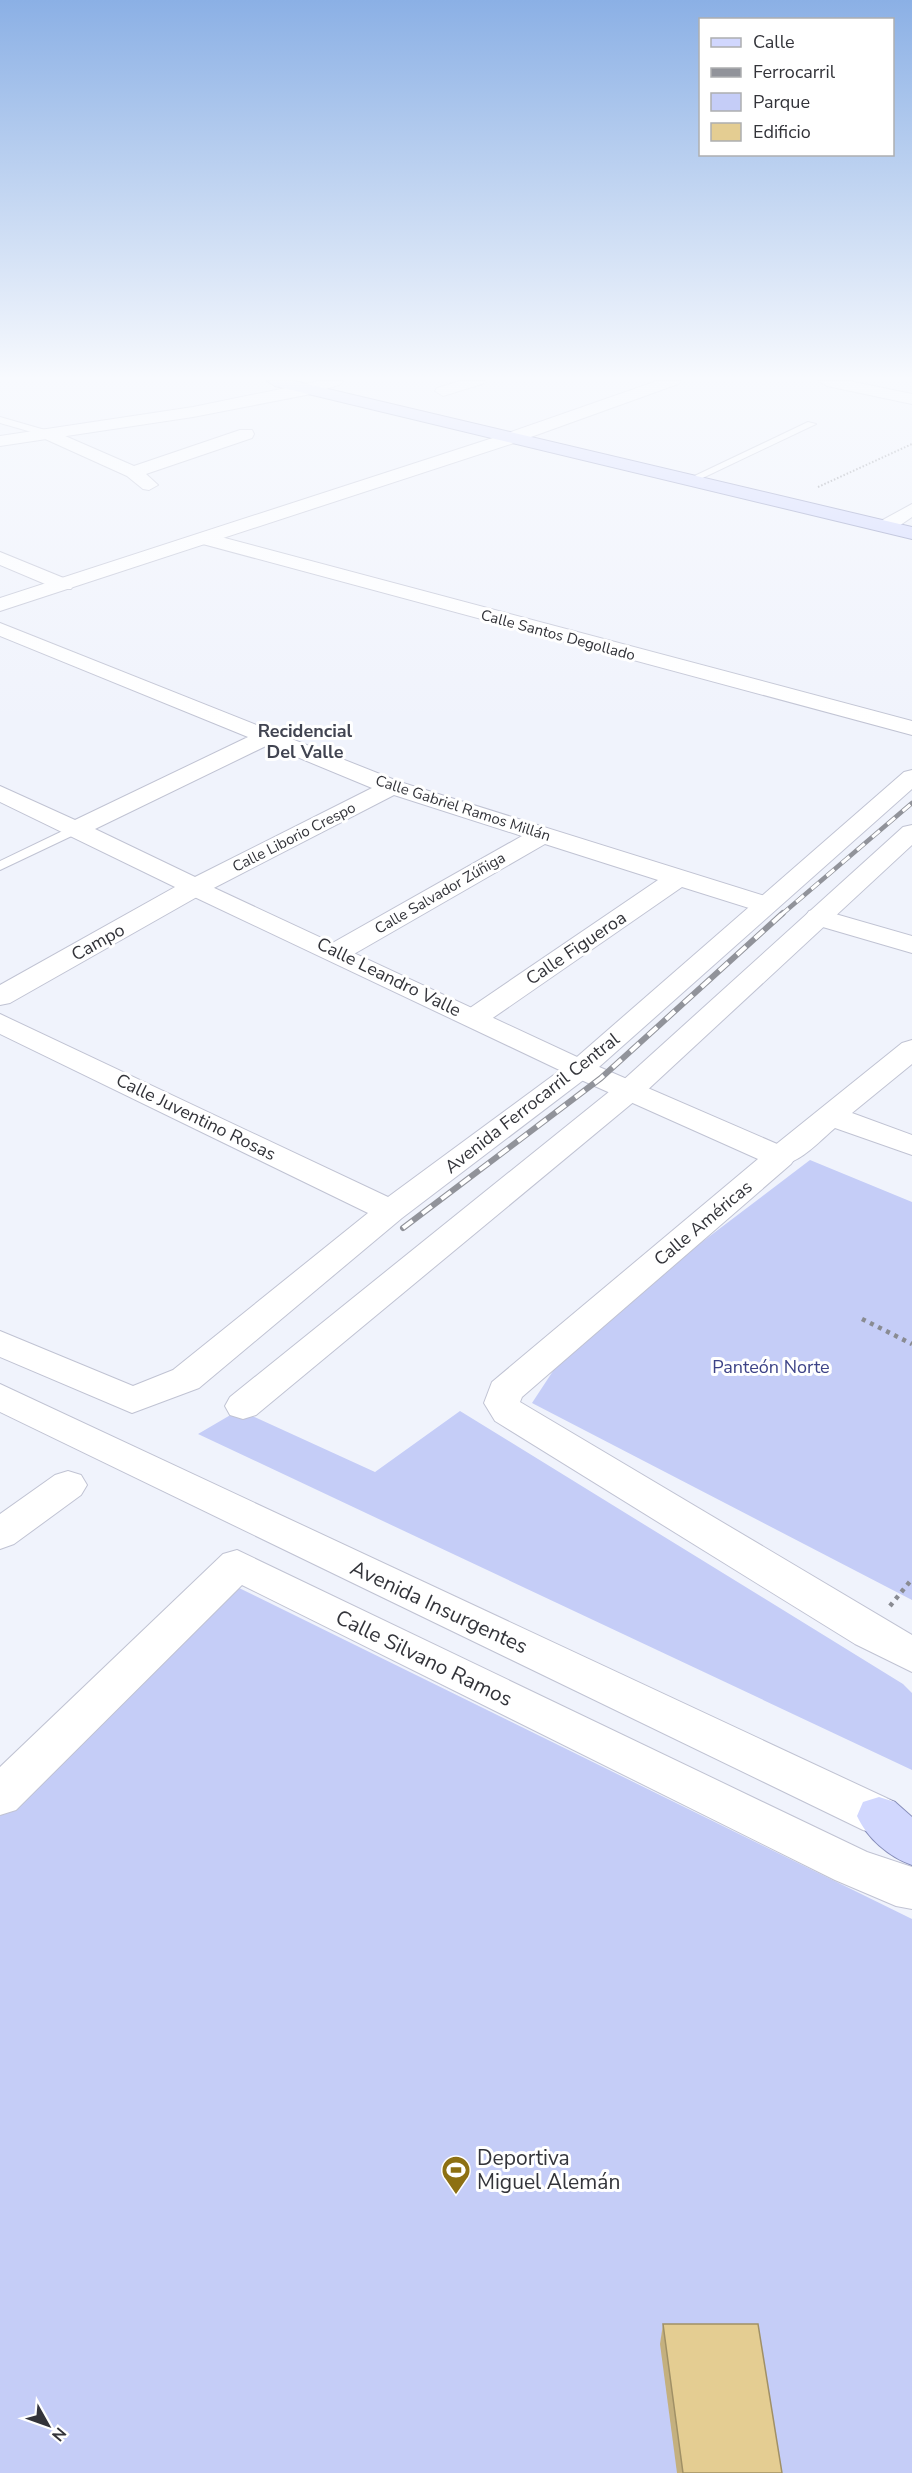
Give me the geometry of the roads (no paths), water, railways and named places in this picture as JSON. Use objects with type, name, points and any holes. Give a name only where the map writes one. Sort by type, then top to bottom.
[{"type":"main road","points":[[756,496],[912,533]]},
{"type":"main road","points":[[895,1816],[912,1845]]},
{"type":"street","points":[[0,605],[333,496]]},
{"type":"street","points":[[886,526],[912,509]]},
{"type":"street","name":"Calle Santos Degollado","points":[[206,538],[912,728]]},
{"type":"street","points":[[0,558],[64,585]]},
{"type":"street","name":"Calle Gabriel Ramos Millán","points":[[0,629],[392,787],[765,905]]},
{"type":"street","points":[[73,830],[268,736]]},
{"type":"street","name":"Avenida Ferrocarril Central","points":[[0,1343],[132,1400],[186,1380],[391,1211],[580,1070],[912,777]]},
{"type":"street","name":"Calle Liborio Crespo","points":[[195,887],[392,787]]},
{"type":"street","name":"Calle Leandro Valle","points":[[3,797],[337,952],[580,1070],[631,1089],[780,1157]]},
{"type":"street","points":[[243,1406],[631,1089],[912,832]]},
{"type":"street","name":"Calle Salvador Zúñiga","points":[[337,952],[544,834]]},
{"type":"street","name":"Calle Figueroa","points":[[474,1018],[678,878]]},
{"type":"street","name":"Campo","points":[[0,997],[195,887]]},
{"type":"street","points":[[818,917],[912,945]]},
{"type":"street","name":"Calle Juventino Rosas","points":[[0,1023],[391,1211]]},
{"type":"street","name":"Calle Américas","points":[[912,1049],[780,1157],[505,1391],[502,1403],[508,1412],[869,1632],[912,1655]]},
{"type":"street","points":[[831,1116],[912,1146]]},
{"type":"street","name":"Avenida Insurgentes","points":[[0,1397],[895,1816]]},
{"type":"street","points":[[0,1534],[68,1485]]},
{"type":"street","name":"Calle Silvano Ramos","points":[[0,1796],[237,1565],[851,1866],[896,1885],[912,1888]]},
{"type":"lane","points":[[0,866],[73,830]]},
{"type":"railway","points":[[781,915],[912,803]]},
{"type":"railway","points":[[403,1228],[601,1078],[783,913]]},
{"type":"place","name":"Deportiva Miguel Alemán","points":[[456,2196]]},
{"type":"district","name":"Recidencial Del Valle","points":[[305,741]]},
{"type":"park label","name":"Panteón Norte","points":[[771,1367]]}]
